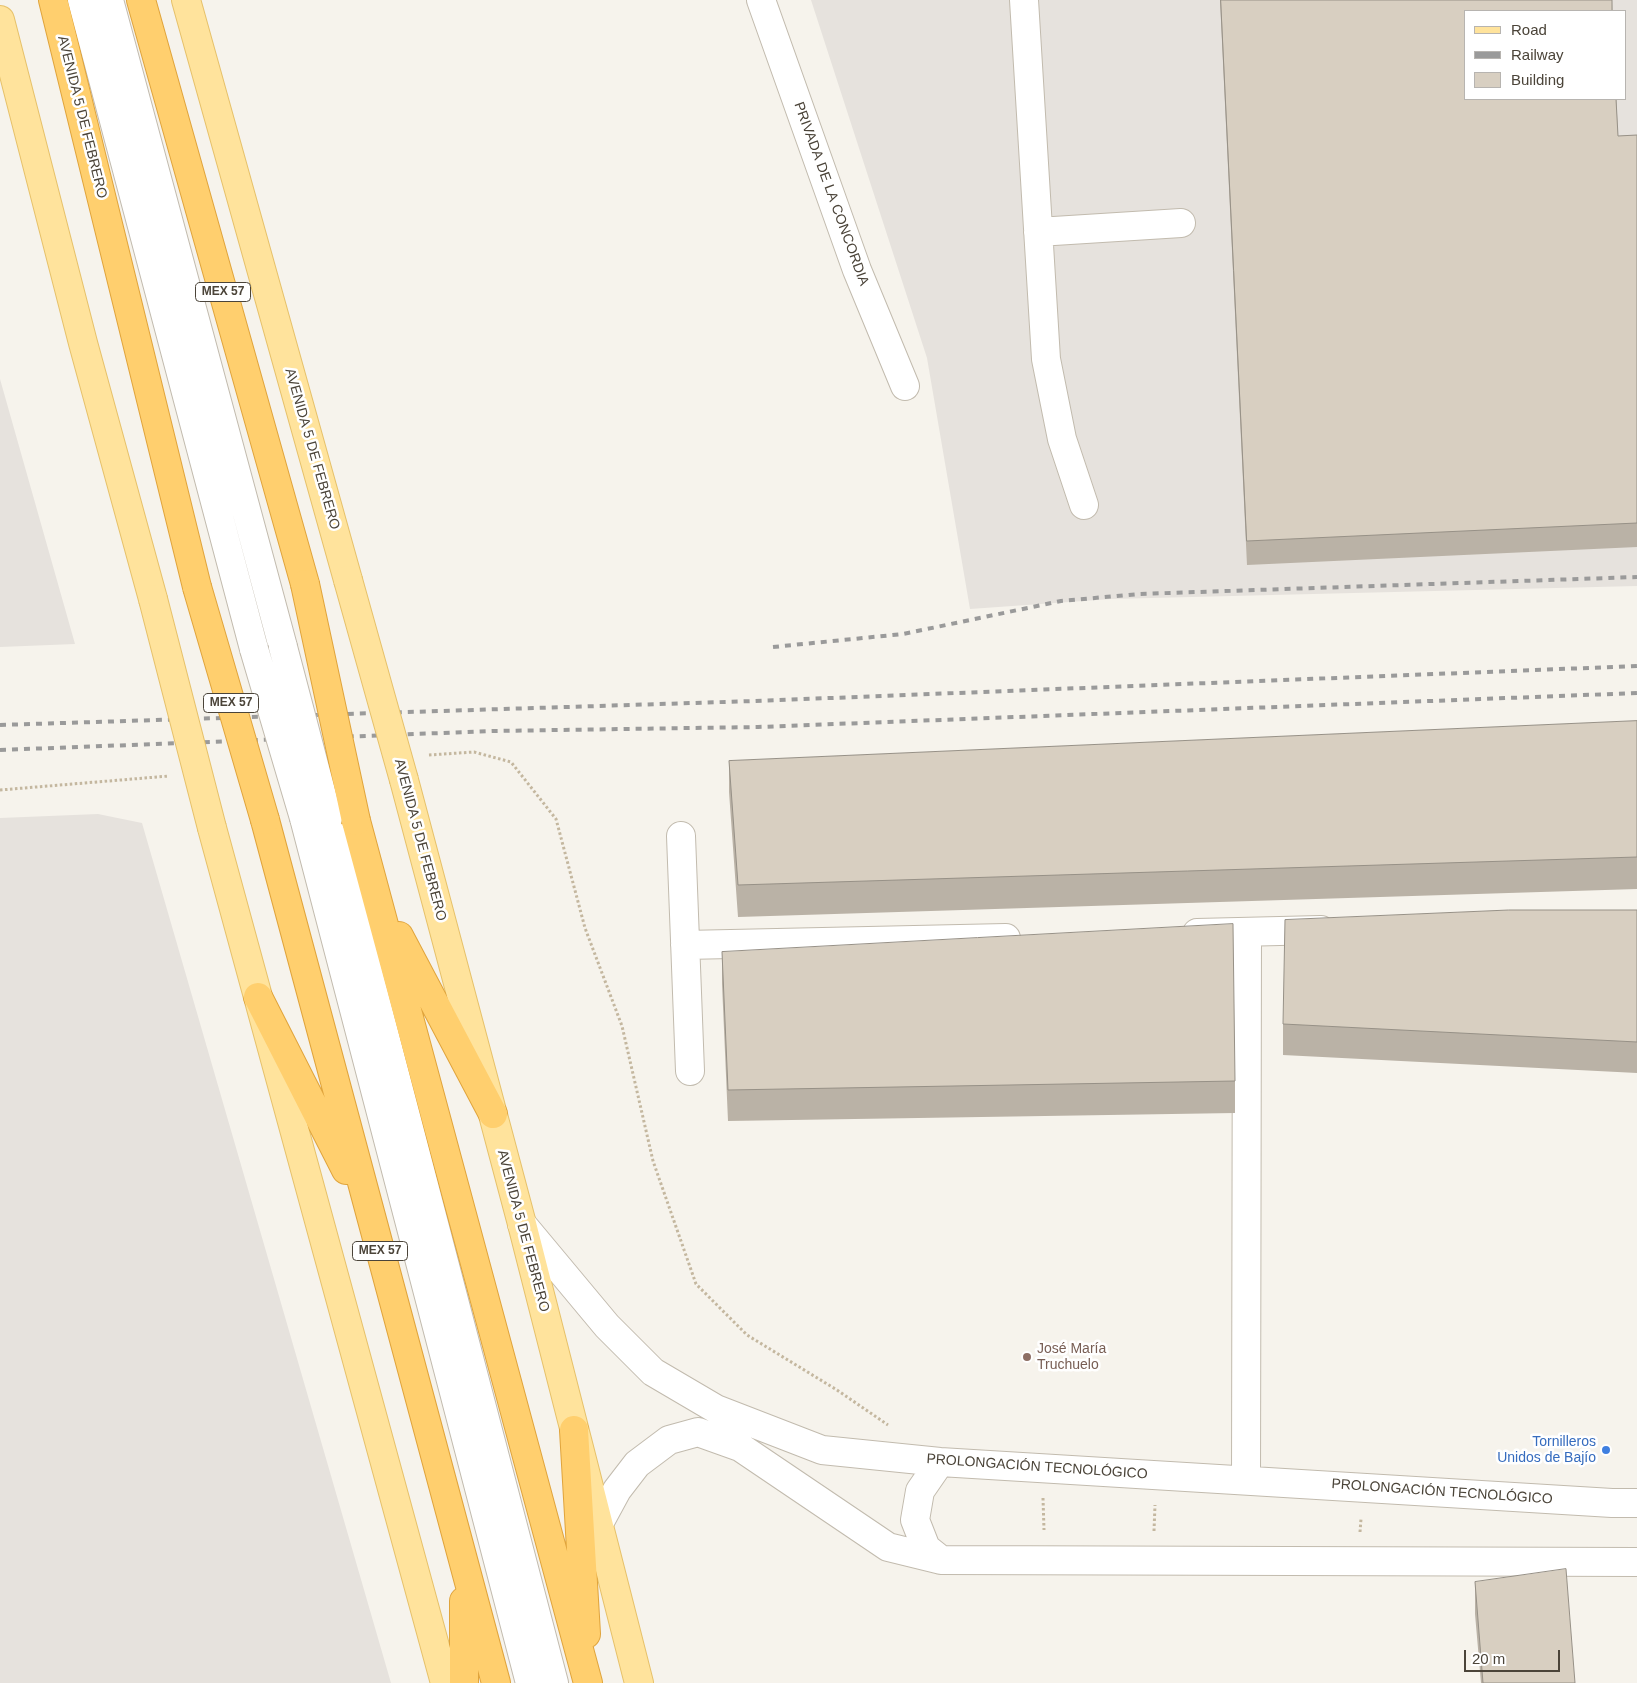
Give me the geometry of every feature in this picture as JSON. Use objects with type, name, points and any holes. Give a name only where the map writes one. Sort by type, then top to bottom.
[{"type":"highway","name":"AVENIDA 5 DE FEBRERO","points":[[53,0],[197,586],[264,820],[496,1683]]},
{"type":"highway","name":"MEX 57","points":[[141,0],[305,584],[356,821],[588,1683]]},
{"type":"highway","points":[[376,892],[492,1114]]},
{"type":"highway","points":[[258,997],[372,1219]]},
{"type":"highway","points":[[574,1430],[588,1683]]},
{"type":"highway","points":[[464,1565],[464,1683]]},
{"type":"main road","name":"AVENIDA 5 DE FEBRERO","points":[[186,0],[416,824],[522,1224],[639,1683]]},
{"type":"main road","points":[[0,20],[83,343],[212,828],[445,1683]]},
{"type":"street","points":[[82,0],[254,649],[316,818],[554,1683]]},
{"type":"street","points":[[110,0],[283,647],[316,818],[530,1683]]},
{"type":"street","name":"PRIVADA DE LA CONCORDIA","points":[[761,0],[857,270],[905,386]]},
{"type":"street","points":[[1024,0],[1046,359],[1062,439],[1084,505]]},
{"type":"street","points":[[1038,232],[1181,223]]},
{"type":"street","points":[[681,836],[690,1071]]},
{"type":"street","points":[[1168,934],[1347,930]]},
{"type":"street","points":[[1246,1480],[1247,932]]},
{"type":"street","points":[[685,945],[1030,937]]},
{"type":"street","name":"PROLONGACIÓN TECNOLÓGICO","points":[[522,1224],[607,1326],[653,1372],[716,1409],[822,1450],[940,1462],[1637,1503]]},
{"type":"street","points":[[598,1525],[617,1490],[637,1464],[669,1440],[698,1432],[740,1448],[888,1547],[941,1560],[1637,1562]]},
{"type":"street","points":[[940,1462],[920,1491],[915,1520],[926,1548],[941,1560]]},
{"type":"path","points":[[424,756],[474,752],[511,762],[556,819],[585,928],[622,1026],[653,1161],[696,1284],[747,1335],[837,1390],[893,1429]]},
{"type":"path","points":[[0,790],[178,775]]},
{"type":"path","points":[[1043,1490],[1044,1540]]},
{"type":"path","points":[[1154,1532],[1155,1497]]},
{"type":"path","points":[[1360,1534],[1361,1517]]},
{"type":"shaded area","points":[[811,0],[1637,0],[1637,586],[1111,599],[970,609],[927,358]]},
{"type":"shaded area","points":[[0,379],[75,644],[0,647]]},
{"type":"shaded area","points":[[98,814],[142,823],[391,1683],[0,1683],[0,818]]},
{"type":"building","points":[[1221,0],[1612,0],[1612,10],[1464,10],[1464,100],[1616,100],[1618,136],[1637,135],[1637,523],[1247,541]]},
{"type":"building","points":[[1637,721],[1637,857],[738,885],[729,761]]},
{"type":"building","points":[[1509,910],[1637,910],[1637,1042],[1283,1024],[1285,920]]},
{"type":"building","points":[[1233,924],[1235,1081],[728,1090],[722,952]]},
{"type":"building","points":[[1566,1569],[1575,1683],[1483,1683],[1475,1582]]},
{"type":"railway","points":[[773,647],[903,634],[1061,601],[1139,594],[1637,577]]},
{"type":"railway","points":[[0,725],[755,701],[1637,666]]},
{"type":"railway","points":[[0,750],[493,731],[758,727],[1637,693]]},
{"type":"place","name":"José María Truchuelo","points":[[1027,1357]]},
{"type":"place","name":"Tornilleros Unidos de Bajío","points":[[1606,1450]]}]
